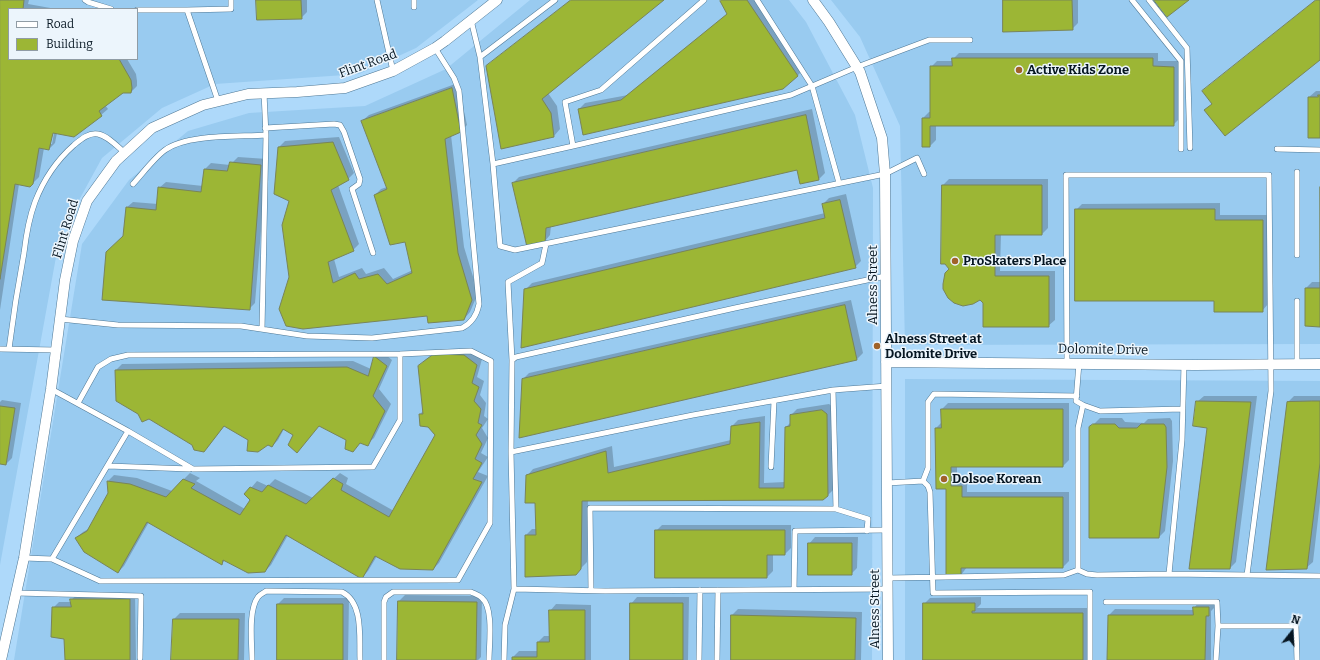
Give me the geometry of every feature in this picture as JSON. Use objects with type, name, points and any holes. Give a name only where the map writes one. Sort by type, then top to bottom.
[{"type":"street","name":"Flint Road","points":[[1,660],[24,558],[51,389],[65,280],[73,241],[87,201],[116,161],[152,128],[203,105],[248,94],[345,88],[393,71],[435,48],[496,0]]},
{"type":"street","name":"Alness Street","points":[[813,0],[829,22],[860,72],[882,138],[885,174],[888,660]]},
{"type":"street","name":"Dolomite Drive","points":[[886,362],[1320,364]]},
{"type":"lane","points":[[85,0],[108,8]]},
{"type":"lane","points":[[138,10],[231,9],[231,0]]},
{"type":"lane","points":[[377,0],[393,71]]},
{"type":"lane","points":[[414,0],[414,7]]},
{"type":"lane","points":[[480,57],[555,0]]},
{"type":"lane","points":[[573,146],[565,102],[601,90],[704,0]]},
{"type":"lane","points":[[757,0],[812,86],[839,183]]},
{"type":"lane","points":[[1132,0],[1181,60],[1181,149]]},
{"type":"lane","points":[[1149,0],[1187,48],[1190,148]]},
{"type":"lane","points":[[187,10],[218,102]]},
{"type":"lane","points":[[471,20],[480,57],[493,164],[500,246],[516,250],[885,174],[917,158],[924,174]]},
{"type":"lane","points":[[493,164],[791,96],[857,67],[929,40],[970,40]]},
{"type":"lane","points":[[60,319],[118,325],[241,326],[307,336],[372,338],[462,328],[469,324],[474,319],[478,311],[479,304],[459,91],[454,78],[435,48]]},
{"type":"lane","points":[[262,329],[266,135],[264,94]]},
{"type":"lane","points":[[265,128],[334,124],[340,125],[344,132],[360,179],[359,184],[352,190],[373,253]]},
{"type":"lane","points":[[9,349],[17,289],[29,223],[35,202],[52,170],[64,153],[80,139],[91,134],[97,133],[106,137],[125,153]]},
{"type":"lane","points":[[133,184],[165,150],[177,143],[190,139],[266,135]]},
{"type":"lane","points":[[1277,149],[1320,150]]},
{"type":"lane","points":[[1297,172],[1297,255]]},
{"type":"lane","points":[[1067,362],[1066,175],[1269,175],[1271,392],[1246,575]]},
{"type":"lane","points":[[504,660],[505,625],[514,590],[511,452],[512,360],[508,282],[542,263],[546,244]]},
{"type":"lane","points":[[512,360],[516,357],[886,276]]},
{"type":"lane","points":[[1296,301],[1297,364]]},
{"type":"lane","points":[[0,349],[56,350]]},
{"type":"lane","points":[[24,558],[52,559],[100,581],[458,580],[490,523],[491,361],[471,351],[400,354],[128,355],[111,359],[98,367],[78,403]]},
{"type":"lane","points":[[108,466],[193,469],[373,467],[400,420],[400,354]]},
{"type":"lane","points":[[1079,363],[1076,401],[1083,405],[1100,411],[1183,409]]},
{"type":"lane","points":[[1169,574],[1182,440],[1184,364]]},
{"type":"lane","points":[[511,452],[693,415],[833,390],[887,386]]},
{"type":"lane","points":[[51,389],[193,469]]},
{"type":"lane","points":[[833,390],[836,509]]},
{"type":"lane","points":[[923,481],[928,468],[928,402],[934,394],[1077,396]]},
{"type":"lane","points":[[771,467],[774,401]]},
{"type":"lane","points":[[1078,570],[1078,428],[1083,405]]},
{"type":"lane","points":[[52,559],[128,432]]},
{"type":"lane","points":[[887,483],[923,481],[928,486],[930,492],[933,593],[1090,592],[1090,660]]},
{"type":"lane","points":[[591,591],[590,508],[836,509],[868,519],[867,531]]},
{"type":"lane","points":[[794,590],[795,531],[888,530]]},
{"type":"lane","points":[[888,578],[1064,575],[1078,570],[1086,574],[1097,575],[1169,574],[1320,576]]},
{"type":"lane","points":[[514,590],[591,591],[888,589]]},
{"type":"lane","points":[[699,660],[700,590]]},
{"type":"lane","points":[[717,660],[718,590]]},
{"type":"lane","points":[[252,660],[253,613],[259,595],[266,591],[342,592],[349,596],[355,605],[359,623],[360,660]]},
{"type":"lane","points":[[384,660],[384,602],[386,597],[393,592],[471,592],[484,598],[488,606],[490,616],[489,660]]},
{"type":"lane","points":[[16,593],[141,596],[140,658]]},
{"type":"lane","points":[[1106,602],[1218,602],[1216,660]]},
{"type":"lane","points":[[1218,626],[1296,626],[1297,660]]},
{"type":"shaded area","points":[[0,0],[478,0],[416,48],[359,74],[215,84],[162,108],[102,158],[60,235],[0,565]]},
{"type":"shaded area","points":[[530,0],[789,0],[806,22],[855,115],[873,188],[872,660],[14,660],[82,244],[129,180],[188,131],[249,113],[365,106],[446,69]]},
{"type":"shaded area","points":[[831,0],[1320,0],[1320,344],[905,345],[900,126],[860,37]]},
{"type":"shaded area","points":[[905,379],[1320,381],[1320,660],[905,660]]},
{"type":"building","points":[[0,0],[24,0],[23,8],[8,8],[8,60],[120,60],[131,80],[132,88],[131,93],[123,93],[99,111],[102,116],[74,137],[53,133],[49,150],[39,148],[33,184],[30,187],[15,184],[0,279]]},
{"type":"building","points":[[256,0],[301,0],[302,19],[257,20]]},
{"type":"building","points":[[571,0],[664,0],[542,99],[551,113],[554,137],[501,149],[486,66]]},
{"type":"building","points":[[747,0],[798,76],[783,89],[583,135],[578,109],[621,100],[727,14],[720,1]]},
{"type":"building","points":[[1003,0],[1072,0],[1073,30],[1003,32]]},
{"type":"building","points":[[1154,0],[1189,0],[1167,17]]},
{"type":"building","points":[[1316,0],[1320,0],[1320,60],[1225,136],[1204,110],[1212,104],[1202,91]]},
{"type":"building","points":[[952,58],[1153,58],[1153,66],[1174,67],[1174,126],[930,126],[930,147],[922,147],[922,118],[930,118],[930,66],[952,66]]},
{"type":"building","points":[[452,88],[461,132],[445,139],[458,253],[472,300],[464,320],[428,323],[427,316],[303,329],[286,326],[279,309],[289,277],[282,225],[289,201],[274,194],[278,147],[333,142],[349,180],[331,190],[354,251],[328,262],[333,283],[355,273],[359,279],[378,274],[387,284],[412,273],[405,242],[390,245],[374,195],[387,189],[361,121]]},
{"type":"building","points":[[1318,95],[1320,95],[1320,138],[1308,138],[1308,97],[1318,97]]},
{"type":"building","points":[[806,115],[819,180],[800,184],[797,170],[546,228],[545,243],[527,247],[512,183]]},
{"type":"building","points":[[230,162],[261,165],[250,310],[102,300],[106,252],[123,236],[126,207],[156,210],[158,187],[201,192],[204,169],[227,171]]},
{"type":"building","points":[[942,185],[1042,185],[1042,235],[995,235],[995,276],[1049,276],[1049,327],[983,327],[983,303],[980,300],[973,304],[963,306],[954,303],[948,298],[943,289],[943,284],[945,273],[949,269],[945,264],[941,264]]},
{"type":"building","points":[[840,200],[856,268],[521,348],[524,289],[825,218],[822,204]]},
{"type":"building","points":[[1075,209],[1215,209],[1215,220],[1263,220],[1263,312],[1214,312],[1214,301],[1075,301]]},
{"type":"building","points":[[1305,288],[1320,288],[1320,327],[1305,326]]},
{"type":"building","points":[[845,305],[857,360],[519,438],[522,379]]},
{"type":"building","points":[[434,354],[464,355],[477,365],[472,383],[479,387],[474,401],[481,409],[478,423],[482,425],[476,435],[482,444],[475,459],[482,463],[473,479],[482,482],[433,570],[400,569],[375,556],[362,579],[286,535],[265,572],[248,573],[223,560],[222,565],[147,522],[118,573],[84,552],[75,538],[87,531],[108,493],[107,481],[130,484],[166,497],[183,479],[195,484],[191,488],[240,515],[250,500],[244,494],[250,487],[262,492],[268,485],[306,504],[333,478],[343,484],[341,490],[389,517],[435,435],[428,427],[420,426],[419,414],[423,414],[418,366]]},
{"type":"building","points":[[374,356],[387,366],[373,396],[385,411],[368,446],[360,443],[353,452],[345,449],[346,440],[319,426],[297,453],[288,445],[293,435],[283,429],[272,447],[268,445],[258,452],[247,451],[248,440],[224,426],[204,452],[194,450],[192,445],[149,419],[142,422],[138,414],[116,401],[115,370],[347,367],[368,376]]},
{"type":"building","points":[[1196,401],[1251,402],[1230,569],[1189,569],[1207,428],[1193,426]]},
{"type":"building","points":[[1320,401],[1320,463],[1307,569],[1266,570],[1287,402]]},
{"type":"building","points":[[0,406],[15,408],[6,465],[0,464]]},
{"type":"building","points":[[941,409],[1063,409],[1063,467],[951,467],[951,486],[962,486],[962,497],[1063,497],[1063,568],[961,568],[961,576],[946,576],[946,489],[936,489],[935,428],[941,428]]},
{"type":"building","points":[[822,410],[827,414],[828,496],[823,500],[582,501],[581,569],[576,575],[525,577],[525,535],[536,535],[535,503],[525,503],[526,475],[606,451],[608,473],[730,444],[731,426],[760,422],[759,488],[784,488],[785,427],[790,426],[790,415]]},
{"type":"building","points":[[1093,424],[1115,424],[1119,428],[1137,428],[1141,424],[1164,424],[1166,427],[1167,467],[1159,538],[1089,538],[1089,427]]},
{"type":"building","points":[[655,530],[785,530],[785,555],[767,555],[767,578],[655,578]]},
{"type":"building","points":[[808,543],[852,543],[852,575],[808,575]]},
{"type":"building","points":[[70,599],[130,599],[130,660],[65,660],[64,639],[51,637],[52,607],[71,607]]},
{"type":"building","points":[[398,601],[477,602],[476,660],[397,660]]},
{"type":"building","points":[[630,603],[683,603],[683,660],[630,660]]},
{"type":"building","points":[[923,603],[975,603],[975,611],[972,611],[972,613],[1083,613],[1083,660],[923,660]]},
{"type":"building","points":[[277,604],[343,604],[343,660],[277,660]]},
{"type":"building","points":[[1193,607],[1209,607],[1209,616],[1206,616],[1205,660],[1107,660],[1108,615],[1193,615]]},
{"type":"building","points":[[549,610],[585,610],[585,660],[512,660],[512,657],[537,657],[537,642],[549,642]]},
{"type":"building","points":[[731,615],[856,618],[855,660],[731,660]]},
{"type":"building","points":[[173,619],[239,619],[238,660],[171,660]]},
{"type":"place","name":"Active Kids Zone","points":[[1019,70]]},
{"type":"place","name":"ProSkaters Place","points":[[955,261]]},
{"type":"place","name":"Alness Street at Dolomite Drive","points":[[877,346]]},
{"type":"place","name":"Dolsoe Korean","points":[[944,479]]}]
